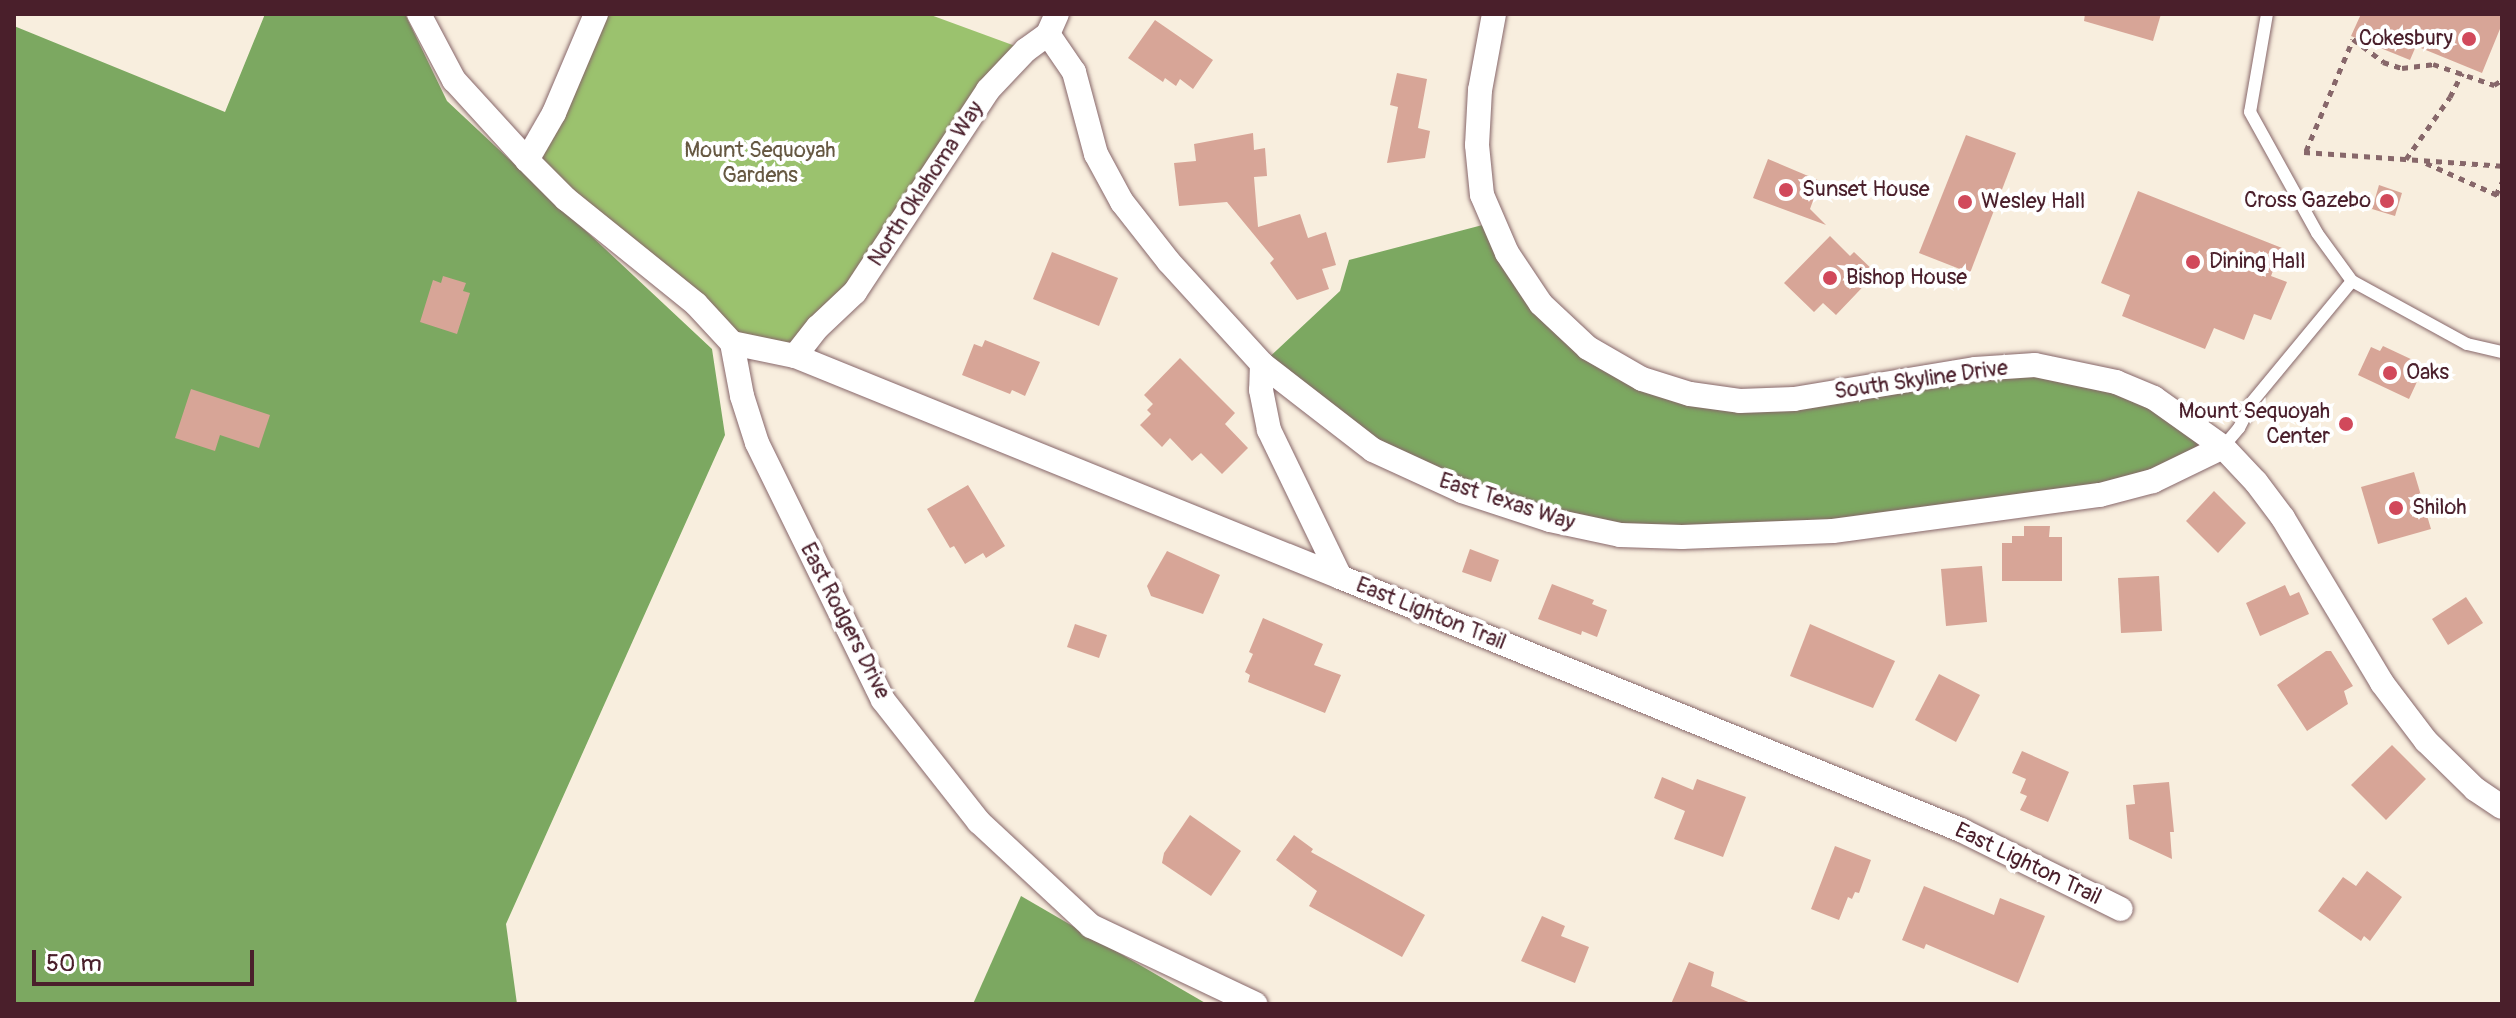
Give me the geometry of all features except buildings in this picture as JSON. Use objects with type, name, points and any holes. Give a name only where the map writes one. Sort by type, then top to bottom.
[{"type":"street","points":[[419,14],[454,80],[527,160],[566,199],[696,304],[732,343]]},
{"type":"street","points":[[527,160],[554,113],[596,14]]},
{"type":"street","name":"South Skyline Drive","points":[[1494,14],[1480,90],[1477,145],[1482,195],[1507,253],[1541,304],[1588,348],[1642,379],[1690,394],[1753,400],[1794,399],[1975,369],[2035,365],[2116,382],[2154,398],[2223,447],[2283,518],[2382,683],[2426,741],[2475,789],[2502,807]]},
{"type":"street","name":"North Oklahoma Way","points":[[795,356],[818,327],[855,292],[988,90],[1053,24]]},
{"type":"street","name":"East Texas Way","points":[[1053,24],[1074,72],[1096,154],[1122,202],[1169,262],[1262,364],[1373,450],[1462,491],[1550,520],[1620,535],[1682,537],[1833,531],[2100,495],[2153,481],[2223,447]]},
{"type":"street","name":"East Lighton Trail","points":[[732,343],[795,356],[1961,830],[2121,909]]},
{"type":"street","name":"East Rodgers Drive","points":[[732,343],[742,396],[757,443],[883,700],[979,822],[1091,926],[1255,1004]]},
{"type":"street","points":[[1262,364],[1261,390],[1269,430],[1340,577]]},
{"type":"lane","points":[[2267,14],[2250,112],[2317,233],[2352,281],[2467,344],[2502,352]]},
{"type":"lane","points":[[2223,447],[2239,428],[2252,402],[2352,281]]},
{"type":"path","points":[[2306,151],[2353,39],[2370,54],[2402,68],[2433,64],[2494,85],[2502,80]]},
{"type":"path","points":[[2406,160],[2450,97],[2462,73]]},
{"type":"path","points":[[2278,161],[2306,151],[2502,166]]},
{"type":"path","points":[[2421,161],[2499,196],[2502,182]]},
{"type":"green space","points":[[265,14],[405,14],[447,101],[712,349],[725,435],[506,924],[517,1004],[14,1004],[14,26],[225,112]]},
{"type":"green space","name":"Mount Sequoyah Gardens","points":[[596,14],[928,14],[1026,50],[795,356],[732,343],[527,160]]},
{"type":"green space","points":[[1494,222],[1588,348],[1740,401],[1975,369],[2116,382],[2223,447],[2145,483],[1833,531],[1620,535],[1373,450],[1262,364],[1340,291],[1349,260]]},
{"type":"green space","points":[[1021,896],[1207,1004],[973,1004]]},
{"type":"place","name":"Cokesbury","points":[[2469,39]]},
{"type":"place","name":"Sunset House","points":[[1786,190]]},
{"type":"place","name":"Cross Gazebo","points":[[2387,201]]},
{"type":"place","name":"Wesley Hall","points":[[1965,202]]},
{"type":"place","name":"Dining Hall","points":[[2193,262]]},
{"type":"place","name":"Bishop House","points":[[1830,278]]},
{"type":"place","name":"Oaks","points":[[2390,373]]},
{"type":"place","name":"Mount Sequoyah Center","points":[[2346,424]]},
{"type":"place","name":"Shiloh","points":[[2396,508]]}]
